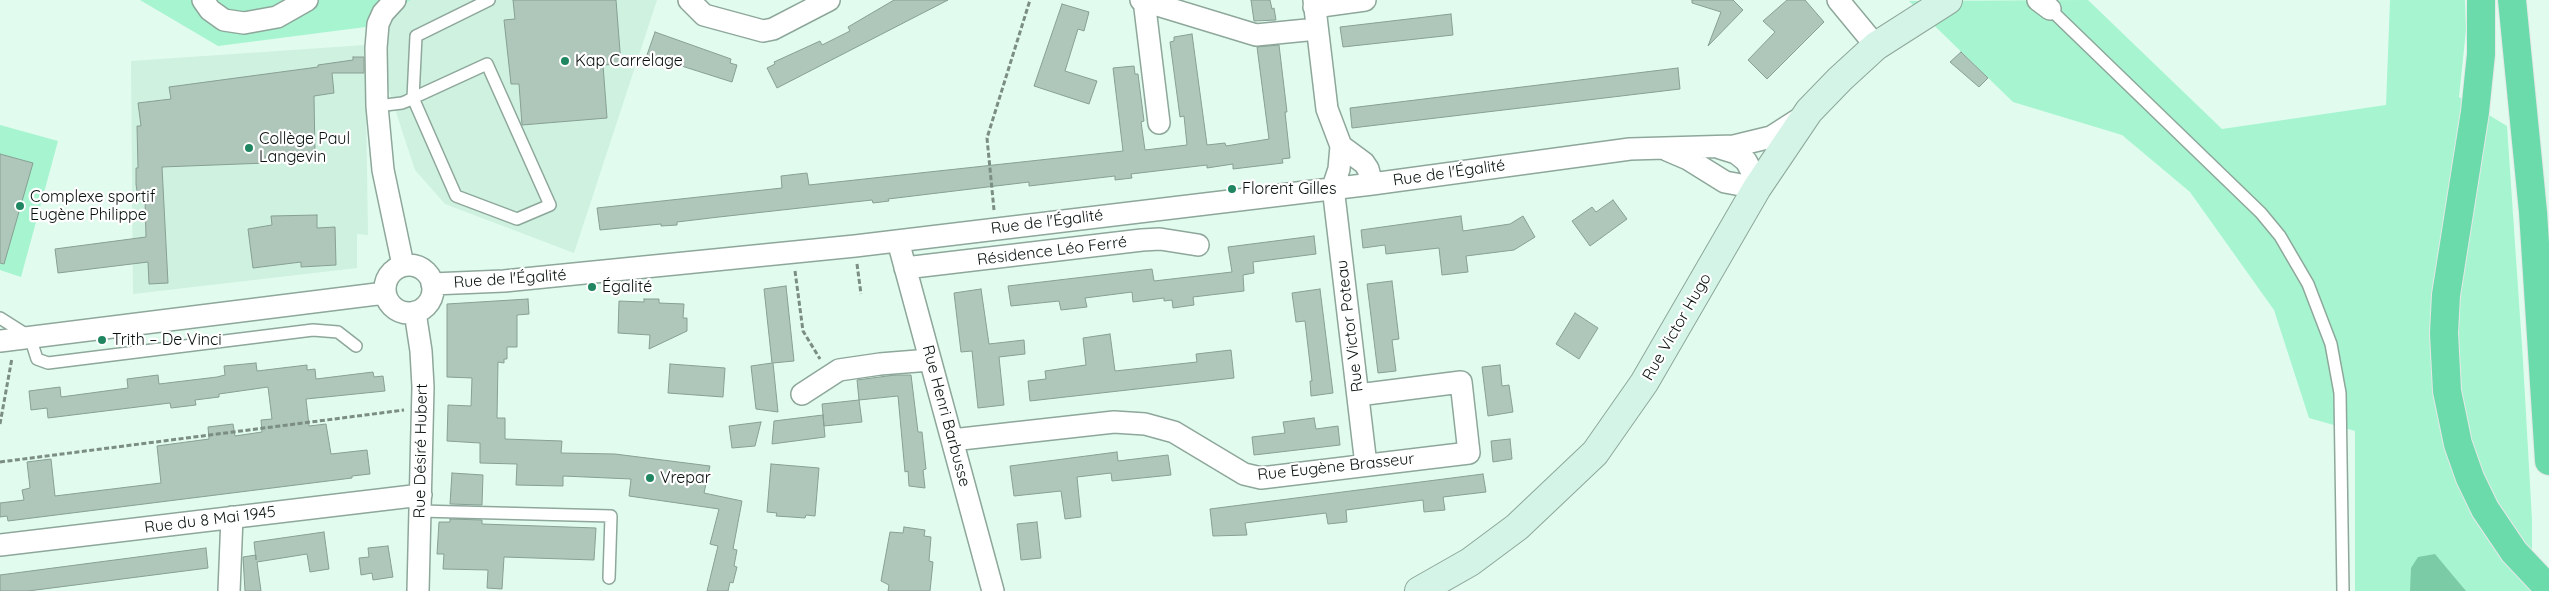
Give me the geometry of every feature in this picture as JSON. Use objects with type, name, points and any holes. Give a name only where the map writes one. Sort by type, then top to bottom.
[{"type":"highway","points":[[2481,0],[2481,54],[2475,112],[2449,268],[2444,313],[2445,377],[2458,444],[2470,478],[2494,524],[2526,566],[2549,589]]},
{"type":"highway","points":[[2512,0],[2534,212],[2549,461]]},
{"type":"street","points":[[203,0],[210,10],[224,20],[244,23],[277,17],[307,0]]},
{"type":"street","points":[[394,0],[383,13],[378,24],[376,48],[377,106],[383,170],[403,265],[394,269],[388,277],[385,293],[390,303],[398,310],[415,312]]},
{"type":"street","points":[[689,0],[704,15],[762,31],[773,29],[829,0]]},
{"type":"street","points":[[1159,123],[1143,0],[1256,35],[1317,29]]},
{"type":"street","points":[[1332,187],[1339,169],[1341,146],[1327,108],[1314,3],[1365,0]]},
{"type":"street","points":[[1838,0],[1876,46]]},
{"type":"street","points":[[1899,30],[1922,0]]},
{"type":"street","points":[[1899,30],[1924,18],[1948,0]]},
{"type":"street","name":"Rue Victor Hugo","points":[[1419,591],[1470,562],[1517,527],[1595,453],[1644,383],[1756,188],[1809,111],[1840,78],[1876,46],[1899,30]]},
{"type":"street","name":"Rue de l'Égalité","points":[[432,284],[496,281],[855,246],[1332,187],[1372,184],[1630,149],[1720,148],[1771,137],[1809,111]]},
{"type":"street","points":[[1341,146],[1364,163],[1368,169],[1372,184]]},
{"type":"street","name":"Rue de l'Égalité","points":[[1660,148],[1688,159],[1725,182],[1756,188],[1752,172],[1746,161],[1736,153],[1720,148]]},
{"type":"street","name":"Rue Victor Poteau","points":[[1332,187],[1366,465]]},
{"type":"street","name":"Résidence Léo Ferré","points":[[905,268],[1142,240],[1160,239],[1198,245]]},
{"type":"street","name":"Rue Henri Barbusse","points":[[898,240],[993,591]]},
{"type":"street","name":"Rue de l'Égalité","points":[[403,265],[414,265],[423,269],[432,284],[429,301],[415,312]]},
{"type":"street","points":[[8,330],[385,293]]},
{"type":"street","name":"Rue Désiré Hubert","points":[[415,312],[421,350],[422,408],[418,591]]},
{"type":"street","points":[[802,394],[829,375],[862,366],[930,360]]},
{"type":"street","name":"Rue Eugène Brasseur","points":[[952,440],[1114,422],[1134,422],[1174,432],[1250,477],[1261,478],[1469,452],[1461,382],[1358,395]]},
{"type":"street","name":"Rue du 8 Mai 1945","points":[[0,545],[232,517],[420,503]]},
{"type":"street","points":[[229,591],[232,517]]},
{"type":"lane","points":[[377,106],[402,103],[413,98],[487,64],[550,205],[518,219],[456,196],[413,98],[416,36],[489,0]]},
{"type":"lane","points":[[2044,3],[2261,213],[2280,236],[2308,284],[2331,344],[2340,393],[2344,591]]},
{"type":"lane","points":[[8,330],[37,359],[48,363],[313,330],[338,332],[356,346]]},
{"type":"lane","points":[[420,503],[611,516],[609,578]]},
{"type":"path","points":[[996,228],[987,138],[1030,0]]},
{"type":"path","points":[[855,246],[861,294]]},
{"type":"path","points":[[792,253],[803,331],[829,375]]},
{"type":"path","points":[[0,424],[8,330]]},
{"type":"path","points":[[0,462],[422,408]]},
{"type":"shaded area","points":[[140,0],[411,0],[400,7],[389,24],[218,46]]},
{"type":"shaded area","points":[[411,0],[657,0],[574,253],[445,204],[415,170],[387,85],[384,44],[389,24],[400,7]]},
{"type":"shaded area","points":[[2088,0],[2222,129],[2386,105],[2390,0],[2465,0],[2466,30],[2459,97],[2507,126],[2532,520],[2532,591],[2355,591],[2355,431],[2309,418],[2274,310],[2190,192],[2122,135],[2013,102],[1909,1]]},
{"type":"shaded area","name":"Collège Paul Langevin","points":[[365,45],[368,235],[357,234],[357,268],[133,294],[131,61]]},
{"type":"shaded area","name":"Complexe sportif Eugène Philippe","points":[[0,125],[58,141],[21,277],[0,270]]},
{"type":"shaded area","points":[[2435,554],[2466,591],[2410,591],[2411,568],[2418,557]]},
{"type":"building","name":"Kap Carrelage","points":[[513,0],[616,0],[621,64],[603,65],[607,118],[522,125],[519,84],[511,84],[504,20],[515,19]]},
{"type":"building","points":[[894,0],[948,0],[777,88],[767,68],[775,64],[774,62],[820,41],[822,45],[850,31],[848,27]]},
{"type":"building","points":[[1251,0],[1270,0],[1272,9],[1274,8],[1276,20],[1254,21]]},
{"type":"building","points":[[1692,0],[1733,0],[1743,10],[1708,46],[1721,12],[1692,3]]},
{"type":"building","points":[[1787,0],[1805,0],[1824,22],[1767,79],[1748,60],[1775,32],[1763,21]]},
{"type":"building","points":[[1062,4],[1089,12],[1084,31],[1078,29],[1065,71],[1097,81],[1089,104],[1034,86]]},
{"type":"building","points":[[1451,14],[1453,35],[1343,47],[1340,27]]},
{"type":"building","points":[[655,32],[731,59],[730,63],[737,65],[732,82],[647,55]]},
{"type":"building","points":[[1192,34],[1207,145],[1225,143],[1226,146],[1269,139],[1257,47],[1279,45],[1290,158],[1282,159],[1283,163],[1233,169],[1233,164],[1207,168],[1207,165],[1131,174],[1132,178],[1115,180],[1115,176],[1029,186],[1029,182],[888,199],[889,201],[873,203],[872,200],[677,222],[677,225],[661,226],[661,224],[600,230],[597,208],[782,188],[781,176],[807,173],[809,185],[1123,151],[1113,68],[1134,66],[1135,74],[1138,74],[1144,121],[1141,122],[1145,150],[1187,145],[1184,116],[1180,117],[1170,42],[1174,41],[1174,37]]},
{"type":"building","points":[[1961,52],[1988,78],[1979,87],[1950,62]]},
{"type":"building","points":[[353,57],[364,57],[364,73],[332,73],[334,93],[314,96],[315,155],[265,156],[266,163],[162,167],[168,283],[149,284],[148,262],[58,273],[55,249],[146,237],[145,199],[138,199],[136,184],[136,168],[138,168],[137,126],[141,126],[138,103],[171,99],[169,87],[318,67],[318,65],[353,60]]},
{"type":"building","points":[[1678,68],[1680,89],[1352,128],[1350,108]]},
{"type":"building","points":[[0,154],[33,163],[4,264],[0,263]]},
{"type":"building","points":[[1613,200],[1627,219],[1590,246],[1572,221],[1592,207],[1596,212]]},
{"type":"building","points":[[317,215],[317,228],[335,227],[336,265],[301,267],[301,262],[253,268],[248,229],[272,225],[271,216]]},
{"type":"building","points":[[1461,216],[1463,231],[1510,224],[1523,216],[1535,237],[1514,250],[1466,256],[1468,272],[1442,275],[1439,248],[1386,254],[1385,245],[1363,248],[1361,230]]},
{"type":"building","points":[[1314,236],[1316,254],[1253,262],[1254,273],[1243,275],[1244,291],[1193,297],[1194,305],[1173,308],[1172,300],[1164,301],[1164,298],[1133,302],[1132,292],[1085,298],[1087,307],[1061,310],[1059,301],[1011,306],[1008,286],[1152,269],[1154,281],[1232,272],[1228,247]]},
{"type":"building","points":[[1392,281],[1399,339],[1392,340],[1396,371],[1378,373],[1367,284]]},
{"type":"building","points":[[786,286],[794,361],[773,363],[778,412],[756,409],[751,366],[772,363],[764,289]]},
{"type":"building","points":[[981,289],[989,344],[1024,340],[1025,354],[999,357],[1004,405],[978,408],[972,351],[961,352],[954,293]]},
{"type":"building","points":[[1320,289],[1333,393],[1311,396],[1310,381],[1312,381],[1305,321],[1296,322],[1292,293]]},
{"type":"building","points":[[528,299],[529,314],[517,315],[517,347],[507,347],[507,359],[504,359],[504,363],[498,362],[497,418],[505,418],[505,439],[562,441],[561,453],[615,454],[710,466],[704,493],[742,501],[733,549],[737,550],[734,566],[737,567],[733,583],[730,582],[728,591],[707,591],[718,546],[710,544],[719,509],[629,496],[631,479],[563,476],[563,486],[516,485],[517,464],[480,463],[480,443],[447,441],[448,405],[471,406],[472,378],[447,377],[447,304]]},
{"type":"building","points":[[644,299],[659,299],[659,303],[684,304],[683,318],[687,318],[687,331],[649,349],[650,335],[618,333],[619,301],[644,302]]},
{"type":"building","points":[[1575,313],[1598,328],[1579,359],[1556,344]]},
{"type":"building","points":[[1110,334],[1115,371],[1197,362],[1196,354],[1231,350],[1234,378],[1030,401],[1028,381],[1046,379],[1045,371],[1086,365],[1083,338]]},
{"type":"building","points":[[256,363],[257,371],[307,365],[307,370],[315,369],[316,379],[373,372],[374,377],[383,376],[385,391],[306,399],[309,426],[326,424],[331,454],[367,450],[370,474],[352,476],[352,478],[8,521],[7,516],[0,517],[0,503],[24,500],[22,490],[30,488],[27,462],[51,459],[55,496],[161,483],[157,446],[209,439],[208,427],[233,424],[235,436],[262,432],[261,420],[272,419],[268,387],[219,394],[219,397],[195,400],[196,405],[171,408],[170,403],[48,418],[47,408],[31,410],[29,391],[60,387],[61,397],[128,388],[127,379],[158,375],[159,384],[217,377],[225,375],[224,366]]},
{"type":"building","points":[[670,364],[725,368],[723,397],[668,393]]},
{"type":"building","points":[[1500,365],[1502,386],[1509,385],[1513,412],[1488,416],[1482,367]]},
{"type":"building","points":[[911,375],[918,432],[922,432],[926,469],[923,470],[925,488],[909,486],[908,471],[905,472],[898,396],[859,400],[857,380]]},
{"type":"building","points":[[859,400],[862,422],[824,426],[822,404]]},
{"type":"building","points":[[823,415],[825,437],[772,444],[774,421]]},
{"type":"building","points":[[1314,418],[1316,429],[1338,426],[1340,445],[1254,455],[1252,437],[1285,433],[1283,422]]},
{"type":"building","points":[[761,422],[755,446],[732,448],[729,426]]},
{"type":"building","points":[[1510,439],[1512,459],[1493,462],[1491,441]]},
{"type":"building","points":[[1117,452],[1118,461],[1168,455],[1171,475],[1112,481],[1111,473],[1077,477],[1081,517],[1065,519],[1061,491],[1014,496],[1010,466]]},
{"type":"building","points":[[771,464],[819,468],[815,516],[806,515],[805,518],[776,516],[777,513],[767,512]]},
{"type":"building","points":[[452,473],[483,475],[482,505],[450,504]]},
{"type":"building","points":[[1483,474],[1486,492],[1443,497],[1445,510],[1424,512],[1423,500],[1346,510],[1347,522],[1328,524],[1326,513],[1245,523],[1247,535],[1213,536],[1210,509]]},
{"type":"building","points":[[450,519],[482,520],[482,524],[596,528],[594,560],[504,557],[502,589],[487,588],[488,570],[443,569],[444,554],[437,554],[439,522],[450,522]]},
{"type":"building","points":[[1037,522],[1041,558],[1021,560],[1017,524]]},
{"type":"building","points":[[904,527],[925,530],[924,536],[931,537],[929,561],[933,562],[930,591],[888,591],[889,585],[881,581],[890,532],[903,533]]},
{"type":"building","points":[[324,532],[329,569],[310,572],[307,554],[257,562],[261,591],[245,591],[243,557],[255,555],[254,542]]},
{"type":"building","points":[[388,546],[393,577],[373,580],[372,573],[361,575],[359,558],[369,557],[368,548]]},
{"type":"building","points":[[206,548],[208,568],[28,591],[0,591],[0,575]]},
{"type":"place","name":"Kap Carrelage","points":[[565,61]]},
{"type":"place","name":"Collège Paul Langevin","points":[[249,148]]},
{"type":"place","name":"Florent Gilles","points":[[1232,189]]},
{"type":"place","name":"Complexe sportif Eugène Philippe","points":[[20,206]]},
{"type":"place","name":"Égalité","points":[[592,287]]},
{"type":"place","name":"Trith – De Vinci","points":[[102,340]]},
{"type":"place","name":"Vrepar","points":[[650,478]]}]
